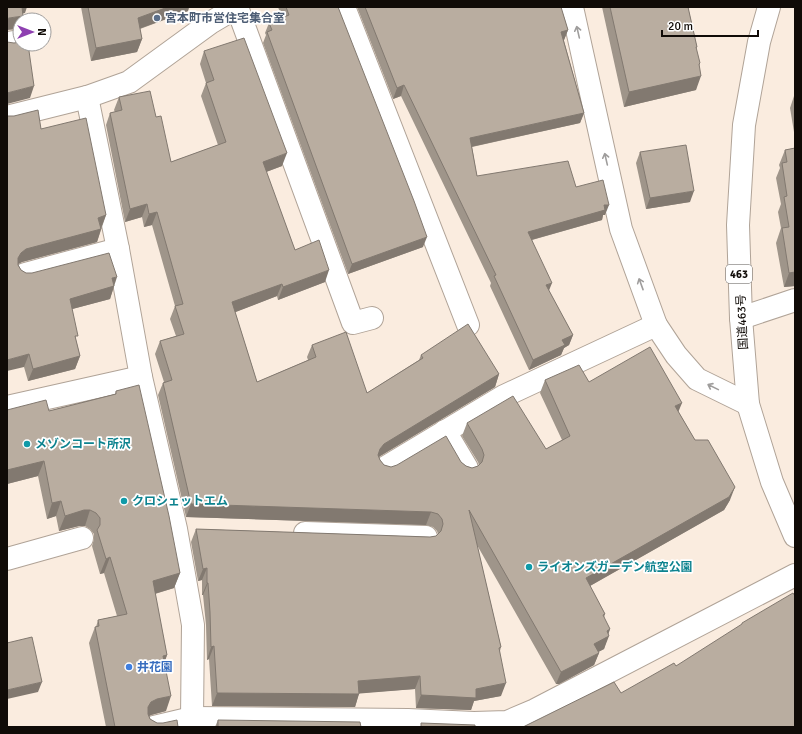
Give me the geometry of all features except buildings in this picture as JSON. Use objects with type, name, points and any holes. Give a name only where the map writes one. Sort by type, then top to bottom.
[{"type":"main road","points":[[7,117],[87,97],[129,82],[208,15],[237,7],[354,323],[372,318]]},
{"type":"main road","points":[[344,7],[468,325]]},
{"type":"main road","points":[[572,7],[621,230],[656,325],[676,355],[697,379],[748,404]]},
{"type":"main road","name":"国道463号","points":[[769,7],[759,42],[744,125],[738,225],[741,318],[748,404],[772,482],[795,536]]},
{"type":"main road","points":[[87,97],[118,250],[140,377],[184,529],[193,625],[193,723]]},
{"type":"main road","points":[[25,274],[118,250]]},
{"type":"main road","points":[[741,318],[795,300]]},
{"type":"main road","points":[[386,467],[504,396],[656,325]]},
{"type":"main road","points":[[7,408],[140,377]]},
{"type":"main road","points":[[445,431],[467,468]]},
{"type":"main road","points":[[285,532],[426,536]]},
{"type":"main road","points":[[7,559],[82,538]]},
{"type":"main road","points":[[154,727],[193,723],[408,724],[507,722],[535,710],[795,575]]},
{"type":"place","name":"宮本町市営住宅集合室","points":[[157,18]]},
{"type":"place","name":"メゾンコート所沢","points":[[27,444]]},
{"type":"place","name":"クロシェットエム","points":[[124,501]]},
{"type":"place","name":"ライオンズガーデン航空公園","points":[[529,567]]},
{"type":"place","name":"井花園","points":[[129,667]]}]
